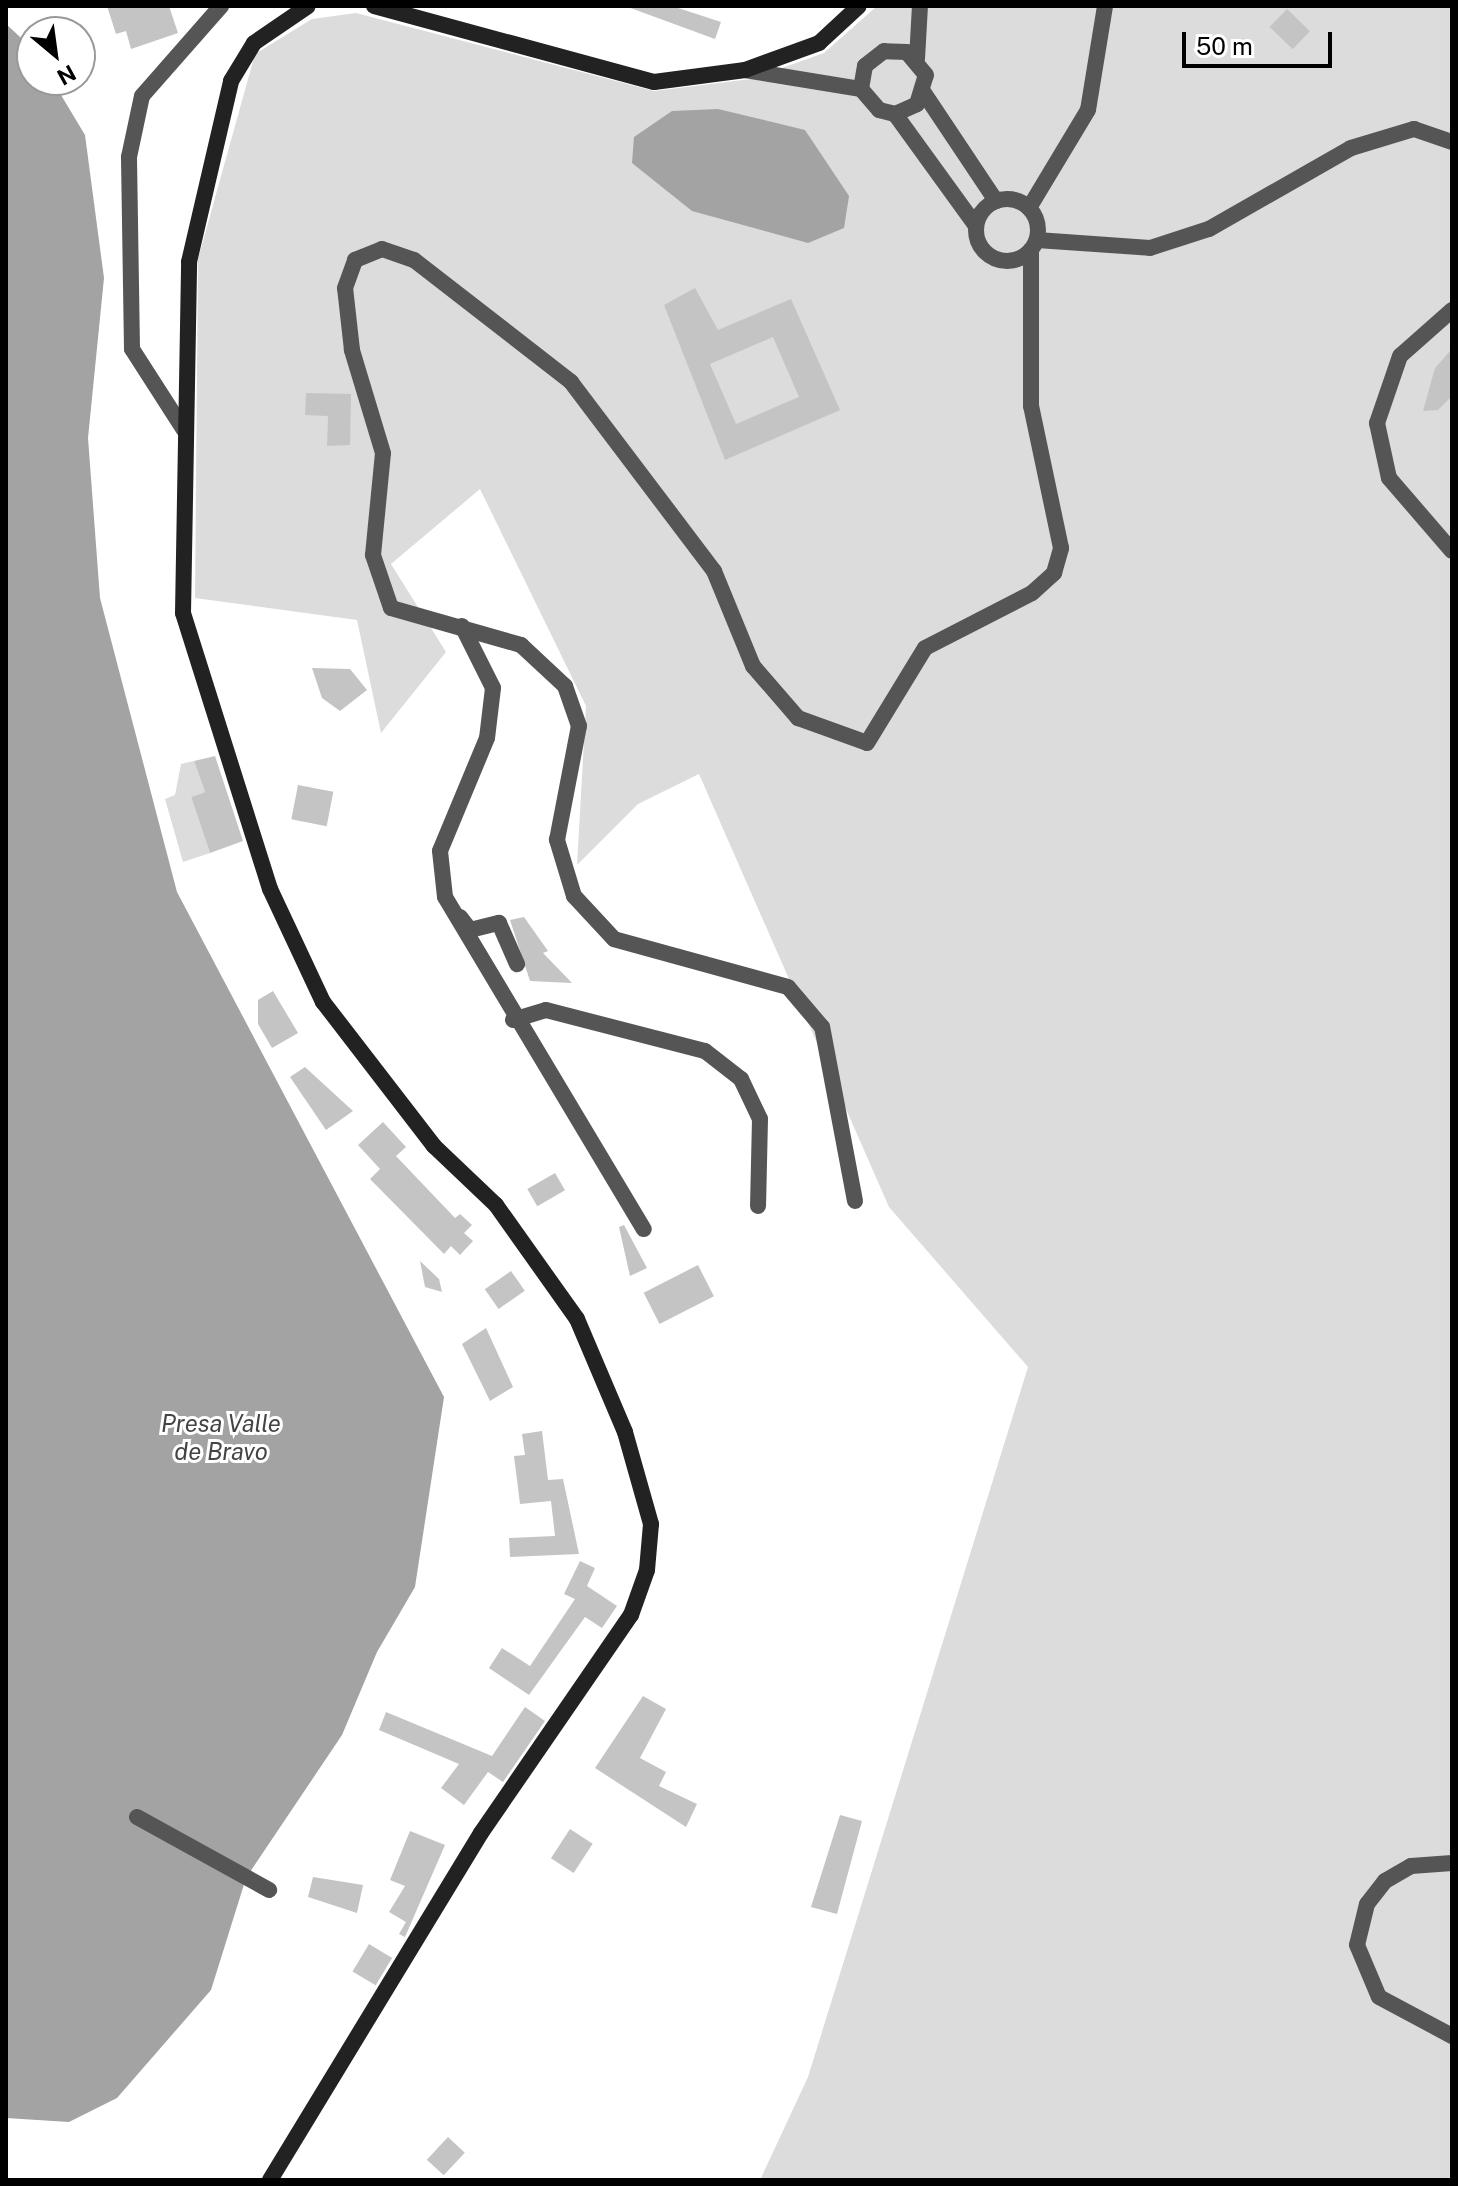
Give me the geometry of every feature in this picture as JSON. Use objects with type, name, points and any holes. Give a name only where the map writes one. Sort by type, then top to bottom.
[{"type":"main road","points":[[270,2180],[481,1833],[631,1615],[647,1570],[651,1524],[625,1432],[577,1319],[496,1205],[434,1146],[366,1063],[323,1002],[270,889],[183,613],[189,262],[231,81],[254,43],[308,6]]},
{"type":"main road","points":[[374,6],[654,82],[745,70],[819,43],[859,6]]},
{"type":"street","points":[[184,430],[132,349],[129,157],[142,96],[221,6]]},
{"type":"street","points":[[920,6],[917,59],[924,93],[996,201],[1029,208]]},
{"type":"street","points":[[855,1201],[822,1027],[788,987],[614,939],[574,896],[557,840],[579,726],[565,686],[521,645],[391,608],[373,555],[383,453],[352,350],[345,288],[355,260],[382,249],[414,260],[571,382],[714,571],[753,666],[798,718],[867,743],[925,648],[1032,593],[1054,573],[1061,548],[1031,406],[1034,245],[1029,208],[1088,110],[1105,6]]},
{"type":"street","points":[[861,89],[865,66],[884,51],[917,59]]},
{"type":"street","points":[[745,70],[861,89],[879,110],[895,114],[976,226],[994,259],[1034,245],[1150,248],[1209,229],[1351,148],[1414,129],[1452,142]]},
{"type":"street","points":[[895,114],[924,93]]},
{"type":"street","points":[[976,226],[996,201]]},
{"type":"street","points":[[1452,310],[1400,356],[1377,423],[1389,478],[1452,551]]},
{"type":"street","points":[[462,626],[493,688],[487,738],[440,851],[445,897],[513,1020],[644,1229]]},
{"type":"street","points":[[445,897],[470,930],[499,923],[517,964]]},
{"type":"street","points":[[513,1020],[546,1010],[705,1051],[741,1079],[760,1119],[758,1206]]},
{"type":"street","points":[[137,1817],[269,1890]]},
{"type":"street","points":[[1452,1863],[1411,1866],[1385,1881],[1367,1904],[1357,1945],[1379,1997],[1452,2036]]},
{"type":"shaded area","points":[[877,6],[1452,6],[1452,2180],[760,2180],[808,2077],[1028,1367],[889,1207],[699,774],[638,804],[577,865],[586,706],[480,489],[391,564],[446,652],[381,733],[357,620],[195,598],[198,259],[255,54],[312,19],[356,13],[654,91],[751,79],[824,53]]},
{"type":"shaded area","points":[[194,761],[205,792],[191,797],[210,853],[183,862],[165,799],[175,795],[181,764]]},
{"type":"water","name":"Presa Valle de Bravo","points":[[6,24],[16,33],[16,96],[62,96],[85,135],[104,278],[88,438],[100,598],[177,892],[444,1397],[415,1587],[377,1652],[342,1735],[246,1878],[211,1990],[117,2098],[69,2122],[6,2118]]},
{"type":"water","points":[[718,109],[805,130],[849,196],[844,228],[808,243],[692,211],[632,163],[634,137],[672,111]]},
{"type":"building","points":[[107,6],[169,6],[178,33],[131,49],[126,31],[116,34]]},
{"type":"building","points":[[625,6],[672,6],[721,22],[715,39]]},
{"type":"building","points":[[1287,9],[1310,31],[1293,49],[1270,27]]},
{"type":"building","points":[[695,288],[718,330],[791,299],[840,410],[725,460],[664,305]],"holes":[[[773,337],[799,397],[736,424],[710,364]]]},
{"type":"building","points":[[1452,349],[1452,396],[1438,410],[1423,411],[1435,368]]},
{"type":"building","points":[[306,393],[351,394],[350,445],[327,446],[328,416],[305,415]]},
{"type":"building","points":[[312,668],[350,669],[367,690],[340,711],[322,698]]},
{"type":"building","points":[[215,756],[243,841],[210,853],[191,797],[205,792],[194,761]]},
{"type":"building","points":[[298,785],[333,792],[327,826],[291,819]]},
{"type":"building","points":[[524,917],[548,951],[543,953],[572,983],[530,981],[510,920]]},
{"type":"building","points":[[273,991],[298,1033],[272,1048],[258,1024],[258,1000]]},
{"type":"building","points":[[305,1067],[353,1111],[326,1130],[290,1077]]},
{"type":"building","points":[[383,1122],[406,1147],[396,1156],[455,1218],[460,1214],[472,1225],[464,1233],[473,1241],[460,1255],[451,1246],[444,1254],[370,1179],[380,1169],[358,1145]]},
{"type":"building","points":[[555,1173],[565,1190],[537,1206],[527,1189]]},
{"type":"building","points":[[624,1225],[647,1268],[630,1276],[619,1227]]},
{"type":"building","points":[[420,1261],[439,1279],[442,1292],[425,1287]]},
{"type":"building","points":[[698,1265],[714,1296],[660,1324],[644,1293]]},
{"type":"building","points":[[511,1271],[525,1291],[499,1309],[485,1289]]},
{"type":"building","points":[[486,1328],[513,1387],[490,1401],[462,1344]]},
{"type":"building","points":[[542,1431],[548,1480],[563,1479],[579,1554],[510,1557],[509,1538],[555,1536],[551,1501],[520,1504],[514,1456],[525,1455],[522,1434]]},
{"type":"building","points":[[580,1561],[595,1568],[587,1586],[617,1606],[602,1628],[585,1617],[529,1695],[489,1668],[502,1648],[530,1666],[575,1599],[564,1594]]},
{"type":"building","points":[[643,1696],[666,1709],[640,1758],[666,1772],[659,1786],[697,1804],[686,1827],[595,1768]]},
{"type":"building","points":[[525,1707],[545,1721],[503,1782],[488,1772],[464,1805],[441,1788],[459,1764],[379,1730],[386,1712],[492,1756]]},
{"type":"building","points":[[840,1815],[862,1821],[837,1914],[811,1907]]},
{"type":"building","points":[[570,1829],[593,1844],[574,1873],[551,1858]]},
{"type":"building","points":[[410,1831],[445,1845],[405,1937],[399,1934],[406,1922],[389,1912],[405,1886],[390,1880]]},
{"type":"building","points":[[313,1877],[363,1885],[357,1913],[308,1897]]},
{"type":"building","points":[[369,1944],[392,1958],[376,1985],[353,1971]]},
{"type":"building","points":[[448,2137],[465,2153],[444,2175],[427,2160]]}]
